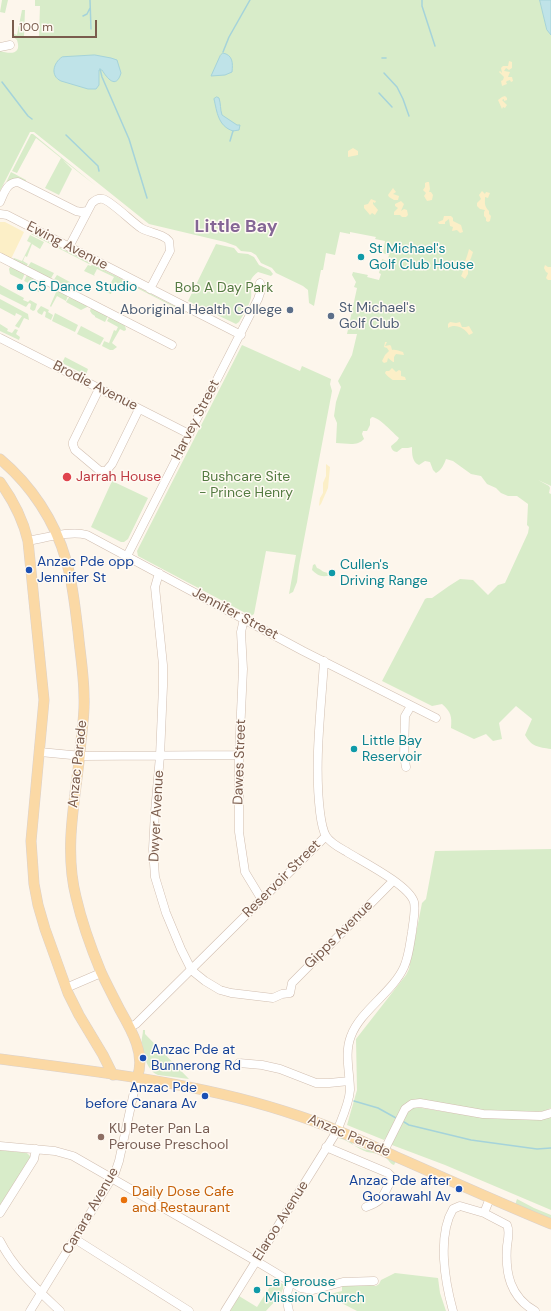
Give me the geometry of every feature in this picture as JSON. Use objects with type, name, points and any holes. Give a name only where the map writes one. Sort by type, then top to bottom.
[{"type":"main road","name":"Anzac Parade","points":[[0,459],[19,477],[37,500],[57,536],[66,559],[72,585],[84,703],[71,840],[71,867],[84,928],[101,973],[130,1027],[135,1040],[140,1058],[137,1078]]},
{"type":"main road","points":[[0,482],[19,512],[25,527],[28,541],[44,694],[32,830],[33,870],[37,900],[66,988],[79,1015],[104,1056],[113,1075]]},
{"type":"main road","points":[[140,1058],[148,1075],[155,1082]]},
{"type":"main road","name":"Anzac Parade","points":[[0,1059],[137,1078],[196,1088],[264,1105],[337,1130],[551,1224]]},
{"type":"street","points":[[0,46],[10,45]]},
{"type":"street","points":[[0,202],[9,185],[18,182],[76,210],[81,212],[87,211]]},
{"type":"street","points":[[69,247],[87,211],[94,201],[99,199],[105,200],[140,227],[168,239],[170,250],[150,289]]},
{"type":"street","name":"Ewing Avenue","points":[[0,214],[7,215],[241,335]]},
{"type":"street","points":[[0,257],[172,345]]},
{"type":"street","name":"Harvey Street","points":[[127,556],[241,335],[259,298],[261,290],[260,283]]},
{"type":"street","name":"Brodie Avenue","points":[[0,338],[189,434]]},
{"type":"street","points":[[99,389],[73,442],[73,445],[76,451],[100,471],[106,471],[112,464],[140,409]]},
{"type":"street","name":"Jennifer Street","points":[[28,541],[81,533],[88,535],[303,651],[436,718]]},
{"type":"street","name":"Dwyer Avenue","points":[[159,573],[155,587],[163,686],[160,756],[153,849],[155,877],[166,913],[181,949],[192,970],[205,981],[220,990],[231,993],[273,998],[282,994],[290,993]]},
{"type":"street","name":"Dawes Street","points":[[244,619],[241,632],[243,669],[238,811],[241,852],[245,872],[262,900]]},
{"type":"street","name":"Reservoir Street","points":[[130,1027],[136,1024],[192,970],[326,836],[321,821],[318,786],[324,661]]},
{"type":"street","points":[[406,767],[404,756],[406,716],[411,706]]},
{"type":"street","points":[[40,752],[80,756],[239,755]]},
{"type":"street","name":"Elaroo Avenue","points":[[225,1311],[337,1130],[349,1099],[348,1049],[353,1031],[404,968],[407,958],[415,909],[410,894],[405,888],[337,846],[326,836]]},
{"type":"street","name":"Gipps Avenue","points":[[290,993],[292,983],[394,881]]},
{"type":"street","points":[[66,988],[101,973]]},
{"type":"street","points":[[239,1063],[262,1065],[280,1069],[316,1083],[349,1080]]},
{"type":"street","name":"Canara Avenue","points":[[30,1311],[113,1178],[119,1161],[137,1078]]},
{"type":"street","points":[[384,1151],[405,1109],[414,1104],[420,1103],[483,1114],[541,1116],[551,1113]]},
{"type":"street","points":[[0,1146],[64,1153],[113,1178],[301,1288],[313,1290],[343,1282],[374,1281]]},
{"type":"street","points":[[326,1147],[388,1173],[392,1177],[387,1190],[380,1201],[366,1207]]},
{"type":"street","points":[[0,1213],[34,1159],[36,1149]]},
{"type":"street","points":[[484,1213],[490,1198]]},
{"type":"street","points":[[453,1311],[447,1290],[444,1248],[448,1217],[453,1209],[460,1206],[484,1213],[505,1223],[508,1232],[507,1259],[513,1289],[520,1300],[535,1311]]},
{"type":"street","points":[[75,1239],[189,1311]]},
{"type":"street","points":[[0,1241],[14,1264],[60,1311]]},
{"type":"street","points":[[289,1311],[286,1300],[287,1291],[291,1282]]},
{"type":"green space","points":[[2,0],[8,0],[5,13],[0,12]]},
{"type":"green space","points":[[35,0],[551,0],[551,486],[538,480],[549,486],[549,493],[551,494],[551,749],[536,746],[530,742],[525,735],[532,719],[516,706],[499,723],[502,739],[493,741],[486,734],[474,739],[451,728],[450,714],[442,704],[432,706],[382,681],[425,599],[432,598],[460,579],[473,580],[488,595],[498,585],[505,583],[528,533],[529,527],[527,525],[528,504],[517,496],[508,496],[501,493],[496,488],[487,484],[481,476],[471,474],[453,461],[446,459],[444,465],[436,473],[430,462],[425,461],[419,465],[417,464],[412,455],[412,447],[402,448],[397,452],[393,450],[391,446],[399,438],[375,418],[372,417],[370,419],[370,425],[367,431],[363,431],[362,434],[364,439],[358,443],[336,443],[337,423],[334,416],[336,402],[341,387],[338,381],[352,355],[357,334],[347,334],[357,288],[354,287],[356,282],[352,275],[353,272],[368,275],[367,277],[379,280],[382,259],[387,261],[389,255],[383,253],[385,241],[375,239],[376,237],[350,232],[350,234],[340,232],[335,255],[326,253],[314,306],[309,303],[308,290],[261,263],[256,255],[251,252],[241,251],[236,246],[225,242],[149,224],[34,132],[30,132],[0,191],[0,51],[11,53],[16,51],[18,48],[17,40],[12,36],[12,33],[17,35],[22,10],[25,10],[24,36],[39,36],[40,6],[35,6]]},
{"type":"green space","points":[[31,134],[33,134],[96,186],[63,160],[72,169],[59,195],[45,188],[61,158],[36,138],[17,173],[12,171]]},
{"type":"green space","points":[[11,172],[26,180],[26,181],[4,187]]},
{"type":"green space","points":[[31,233],[90,263],[89,264]]},
{"type":"green space","points":[[30,235],[44,242],[40,249],[32,244],[27,257],[25,256],[23,261],[28,264],[26,267],[12,260],[14,258],[22,261],[31,243],[27,241]]},
{"type":"green space","name":"Bob A Day Park","points":[[216,244],[234,248],[238,253],[248,254],[254,257],[259,265],[270,270],[273,274],[271,276],[258,272],[254,275],[250,284],[250,301],[239,322],[236,324],[188,301]]},
{"type":"green space","points":[[31,262],[54,273],[50,280],[27,268]]},
{"type":"green space","points":[[92,264],[124,280],[120,290],[114,285],[111,294],[106,292],[114,277],[97,269],[94,275],[95,276],[84,271],[88,265],[91,266]]},
{"type":"green space","points":[[10,267],[25,273],[22,280],[10,274]]},
{"type":"green space","points":[[27,275],[39,280],[37,284],[46,289],[41,287],[39,292],[35,290],[38,285],[32,282],[28,283],[24,281]]},
{"type":"green space","points":[[57,275],[79,287],[76,293],[53,281]]},
{"type":"green space","points":[[126,281],[186,312],[186,313],[125,282]]},
{"type":"green space","points":[[0,285],[24,298],[23,300],[28,302],[30,300],[37,304],[35,310],[33,311],[30,309],[31,304],[29,303],[26,307],[0,294]]},
{"type":"green space","points":[[57,290],[68,295],[66,301],[57,296],[51,307],[50,306]]},
{"type":"green space","points":[[70,296],[87,305],[87,307],[81,310],[66,302]]},
{"type":"green space","points":[[0,299],[28,314],[29,320],[24,318],[19,328],[15,326],[22,316],[16,313],[15,316],[0,308]]},
{"type":"green space","points":[[41,306],[49,310],[48,312],[53,315],[51,320],[45,317],[46,312],[44,311],[42,315],[38,313],[37,311]]},
{"type":"green space","points":[[91,308],[108,316],[105,322],[92,314],[90,311]]},
{"type":"green space","points":[[55,313],[78,325],[75,332],[52,321]]},
{"type":"green space","points":[[110,316],[126,327],[126,330],[124,331],[120,329],[112,343],[117,347],[113,350],[102,346],[104,341],[109,343],[114,330],[116,331],[118,327],[107,321]]},
{"type":"green space","points":[[0,324],[8,329],[7,331],[12,333],[15,329],[18,330],[16,334],[20,337],[19,340],[0,331]]},
{"type":"green space","points":[[81,326],[104,338],[100,345],[77,334]]},
{"type":"green space","name":"Bushcare Site - Prince Henry","points":[[242,345],[300,371],[302,366],[331,379],[330,384],[332,391],[297,582],[293,592],[289,594],[296,555],[266,551],[254,614],[251,616],[138,556],[137,551]]},
{"type":"green space","points":[[65,357],[88,369],[86,375],[62,363]]},
{"type":"green space","points":[[112,481],[148,498],[128,539],[124,542],[121,542],[91,527]]},
{"type":"green space","points":[[315,564],[317,568],[329,573],[330,575],[320,576],[312,570],[313,565]]},
{"type":"green space","points":[[416,578],[420,578],[421,584],[412,588],[413,583]]},
{"type":"green space","points":[[551,849],[551,1108],[536,1112],[482,1111],[414,1101],[384,1140],[347,1125],[357,1090],[356,1039],[406,975],[409,969],[422,903],[426,899],[435,851]]},
{"type":"green space","points":[[143,1030],[145,1030],[145,1034],[189,1079],[158,1075],[151,1070],[146,1062],[143,1052]]},
{"type":"green space","points":[[415,1107],[478,1117],[551,1116],[551,1210],[445,1165],[392,1145],[391,1143],[406,1112]]},
{"type":"green space","points":[[338,1138],[343,1138],[352,1142],[353,1145],[346,1141]]},
{"type":"green space","points":[[354,1145],[366,1150],[370,1149],[396,1161],[394,1165],[383,1156],[367,1152]]},
{"type":"green space","points":[[0,1150],[27,1153],[30,1158],[0,1205]]},
{"type":"green space","points":[[517,1199],[551,1215],[551,1221],[515,1205]]},
{"type":"green space","points":[[395,1273],[438,1278],[440,1293],[446,1311],[357,1311],[326,1295],[342,1291],[342,1286],[376,1286],[381,1280]]},
{"type":"green space","points":[[275,1279],[284,1285],[283,1289],[277,1299],[266,1311],[230,1311],[239,1296],[257,1307]]},
{"type":"sand","points":[[509,61],[512,62],[512,68],[509,70],[506,68],[504,71],[510,72],[508,77],[512,77],[513,81],[507,81],[507,84],[502,86],[501,81],[504,77],[499,72],[500,71],[502,73],[501,68],[503,66],[508,66]]},
{"type":"sand","points":[[505,96],[507,100],[502,100],[507,105],[502,109],[498,100]]},
{"type":"sand","points":[[353,148],[358,151],[358,155],[348,157],[348,151]]},
{"type":"sand","points":[[429,182],[429,192],[433,195],[432,200],[427,201],[424,196],[426,193],[423,190],[425,183]]},
{"type":"sand","points":[[393,188],[396,192],[393,194],[399,196],[398,200],[394,200],[388,195]]},
{"type":"sand","points":[[482,191],[485,194],[486,192],[490,193],[488,198],[485,197],[485,203],[491,216],[490,221],[488,222],[484,216],[485,210],[480,209],[477,206],[477,203],[481,199],[479,195]]},
{"type":"sand","points":[[371,199],[376,201],[375,203],[373,202],[378,210],[375,215],[372,213],[370,215],[364,208],[364,205],[368,204]]},
{"type":"sand","points":[[401,201],[404,204],[401,211],[404,209],[407,210],[408,215],[406,217],[394,215],[394,212],[398,208],[395,204]]},
{"type":"sand","points":[[444,216],[451,216],[453,221],[461,225],[463,232],[460,233],[457,230],[452,231],[453,227],[450,226],[449,219],[445,222],[445,224],[439,224],[438,222],[443,220]]},
{"type":"sand","points":[[0,222],[5,222],[24,232],[11,259],[0,253]]},
{"type":"sand","points":[[469,249],[473,252],[468,264],[468,274],[465,279],[461,276]]},
{"type":"sand","points":[[545,265],[551,267],[551,280],[546,278],[548,273],[544,268]]},
{"type":"sand","points":[[450,322],[460,322],[462,327],[469,326],[473,333],[469,335],[462,328],[457,326],[448,328],[448,324]]},
{"type":"sand","points":[[385,342],[387,342],[385,346],[390,345],[392,350],[403,352],[404,355],[396,354],[394,357],[394,362],[388,358],[387,362],[384,363],[382,361],[389,351],[384,347]]},
{"type":"sand","points":[[392,368],[396,372],[399,370],[401,371],[401,376],[405,377],[406,380],[393,380],[389,377],[385,373]]},
{"type":"sand","points":[[326,464],[330,467],[328,488],[319,506],[320,498],[323,493],[323,483],[326,476]]},
{"type":"water","points":[[540,0],[551,0],[551,35],[547,30]]},
{"type":"water","points":[[223,53],[229,56],[232,60],[232,72],[225,75],[211,76],[220,56]]},
{"type":"water","points":[[95,55],[117,60],[121,73],[117,81],[112,81],[102,70],[99,70],[99,85],[96,89],[88,89],[61,81],[55,76],[54,69],[56,63],[62,57]]},
{"type":"water","points":[[217,97],[220,100],[222,115],[237,125],[240,125],[239,130],[233,131],[228,129],[221,122],[217,114],[214,99]]},
{"type":"waterway","points":[[90,0],[91,29]]},
{"type":"waterway","points":[[223,52],[229,37],[250,0]]},
{"type":"waterway","points":[[422,0],[422,6],[435,46]]},
{"type":"waterway","points":[[83,16],[87,14],[90,8]]},
{"type":"waterway","points":[[100,69],[102,77],[129,139],[147,198]]},
{"type":"waterway","points":[[384,73],[397,87],[409,116]]},
{"type":"waterway","points":[[2,82],[28,116],[32,119]]},
{"type":"waterway","points":[[379,93],[392,107]]},
{"type":"waterway","points":[[230,141],[233,131]]},
{"type":"waterway","points":[[66,135],[98,166],[99,171]]},
{"type":"waterway","points":[[354,1101],[378,1108],[396,1118]]},
{"type":"waterway","points":[[404,1122],[409,1125],[471,1140],[537,1149],[551,1148]]},
{"type":"place","name":"St Michael's Golf Club House","points":[[361,257]]},
{"type":"place","name":"C5 Dance Studio","points":[[20,287]]},
{"type":"place","name":"Aboriginal Health College","points":[[290,310]]},
{"type":"place","name":"St Michael's Golf Club","points":[[331,316]]},
{"type":"place","name":"Jarrah House","points":[[67,477]]},
{"type":"place","name":"Anzac Pde opp Jennifer St","points":[[29,570]]},
{"type":"place","name":"Cullen's Driving Range","points":[[332,573]]},
{"type":"place","name":"Little Bay Reservoir","points":[[354,749]]},
{"type":"place","name":"Anzac Pde at Bunnerong Rd","points":[[143,1058]]},
{"type":"place","name":"Anzac Pde before Canara Av","points":[[205,1096]]},
{"type":"place","name":"KU Peter Pan La Perouse Preschool","points":[[101,1137]]},
{"type":"place","name":"Anzac Pde after Goorawahl Av","points":[[459,1189]]},
{"type":"place","name":"Daily Dose Cafe and Restaurant","points":[[124,1200]]},
{"type":"place","name":"La Perouse Mission Church","points":[[257,1290]]},
{"type":"district","name":"Little Bay","points":[[236,227]]}]
